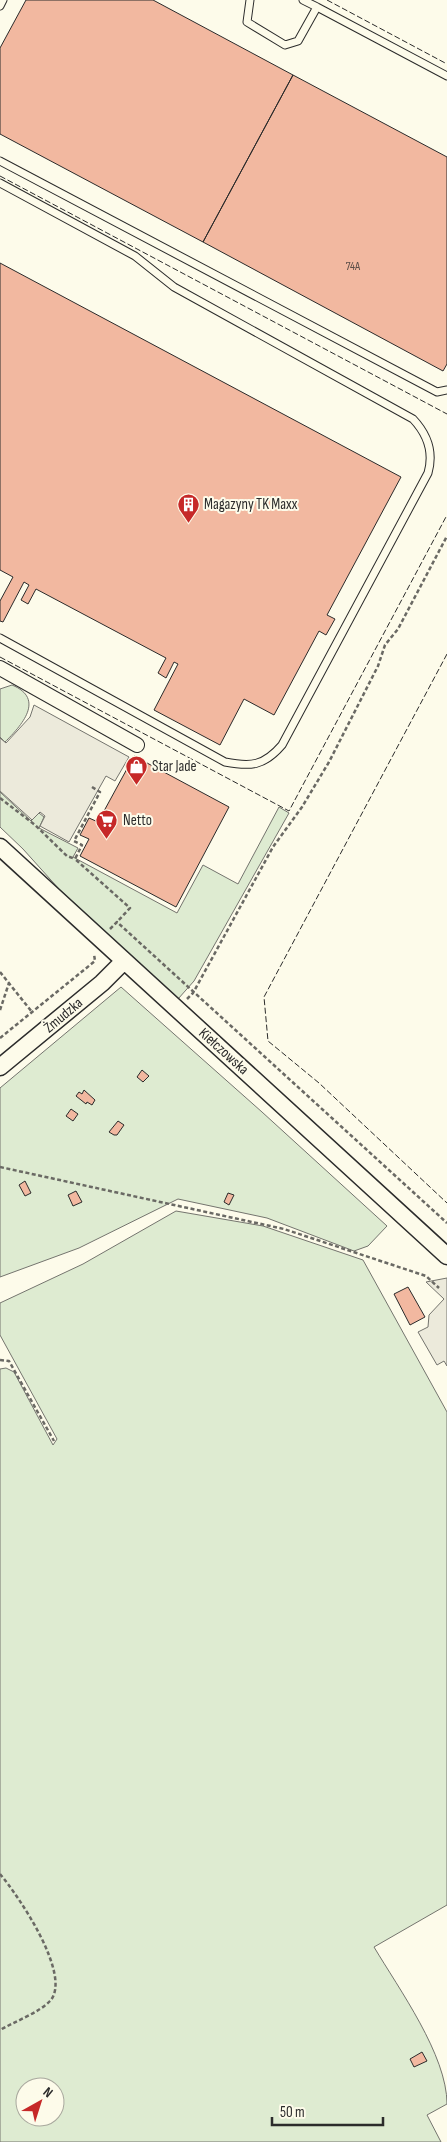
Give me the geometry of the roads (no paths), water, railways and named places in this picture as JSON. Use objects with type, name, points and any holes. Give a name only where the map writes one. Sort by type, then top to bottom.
[{"type":"street","points":[[1,670],[137,745]]},
{"type":"street","name":"Kiełczowska","points":[[0,847],[447,1256]]},
{"type":"street","name":"Żmudzka","points":[[0,1067],[102,983],[124,961]]},
{"type":"lane","points":[[0,6],[3,0]]},
{"type":"lane","points":[[250,0],[247,22],[285,45],[298,41],[317,7]]},
{"type":"lane","points":[[303,0],[447,76]]},
{"type":"lane","points":[[0,161],[438,392],[447,390]]},
{"type":"lane","points":[[0,183],[134,256],[174,287],[414,419],[423,429],[430,448],[431,461],[428,473],[282,745],[267,760],[245,766],[225,762],[0,638]]},
{"type":"place","name":"Magazyny TK Maxx","points":[[188,523]]},
{"type":"place","name":"Star Jade","points":[[136,785]]},
{"type":"place","name":"Netto","points":[[107,839]]}]
